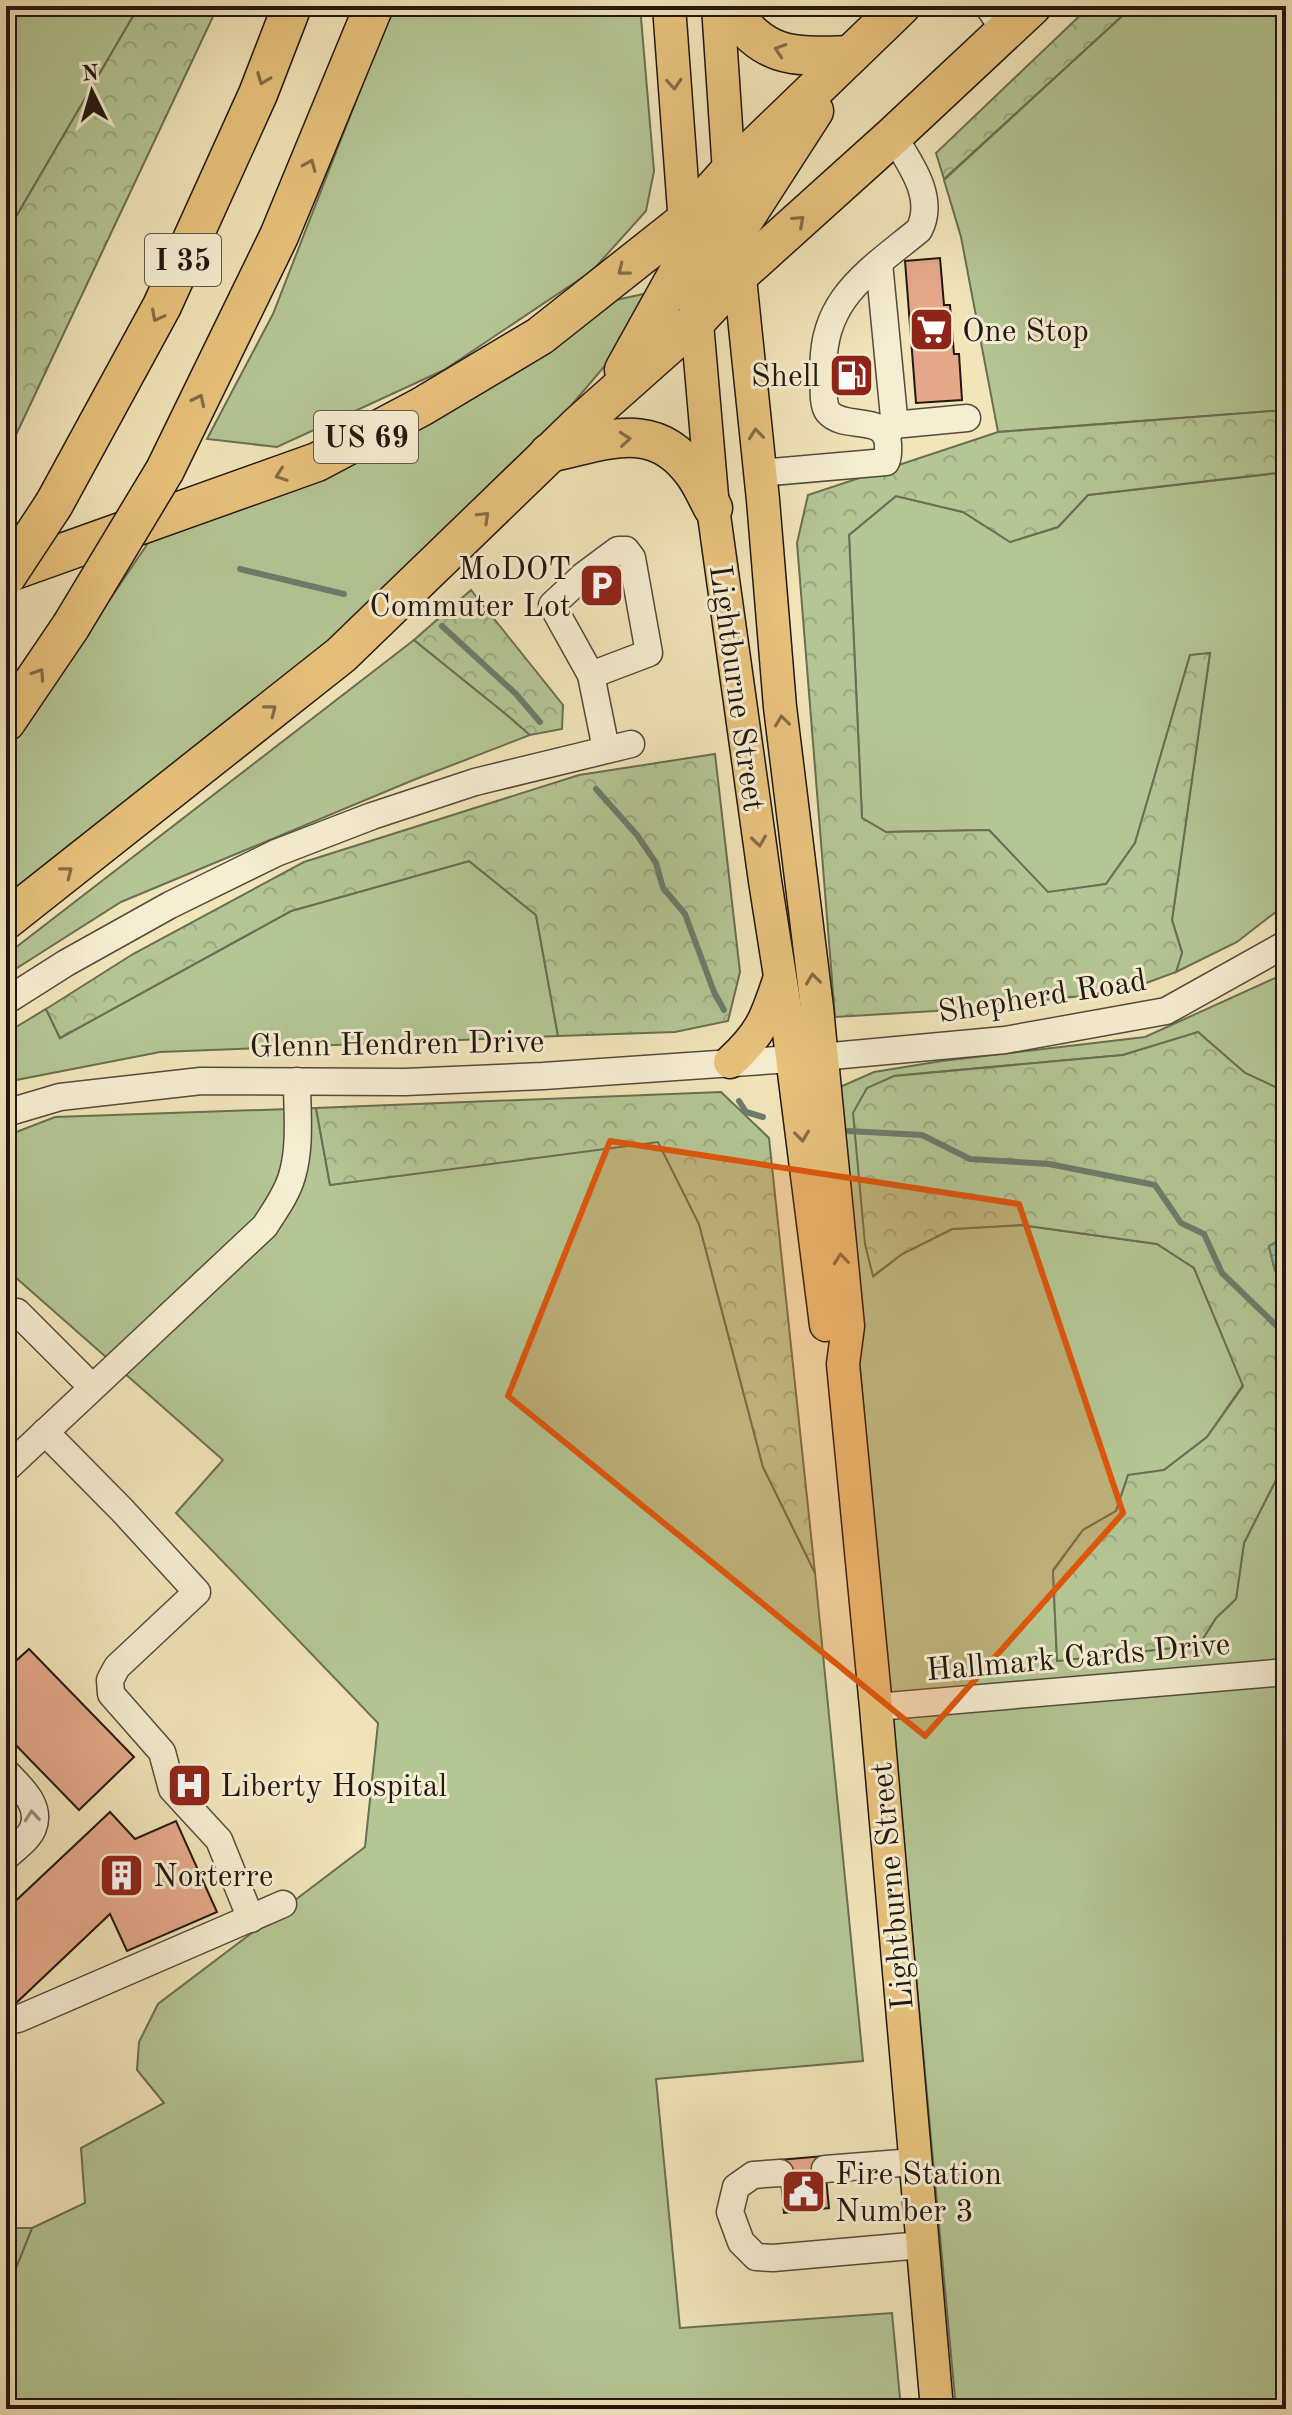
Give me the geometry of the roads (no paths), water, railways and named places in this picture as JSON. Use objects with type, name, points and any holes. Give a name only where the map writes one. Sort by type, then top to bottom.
[{"type":"highway","name":"I 35","points":[[6,575],[54,504],[162,306],[258,94],[292,6]]},
{"type":"highway","name":"I 35","points":[[6,722],[71,626],[165,470],[279,236],[374,6]]},
{"type":"highway","points":[[728,6],[755,38],[772,49],[801,57],[850,55]]},
{"type":"highway","name":"US 69","points":[[6,575],[317,462],[421,407],[540,336],[686,238],[729,172],[901,6]]},
{"type":"highway","points":[[6,920],[341,655],[549,453],[698,319],[741,273],[893,136],[1008,14]]},
{"type":"highway","points":[[698,319],[736,232],[850,55]]},
{"type":"highway","points":[[609,397],[686,238]]},
{"type":"highway","points":[[549,453],[617,438],[649,438],[676,452],[695,475],[713,508]]},
{"type":"main road","name":"Lightburne Street","points":[[669,6],[686,238],[698,319],[713,508],[780,977],[807,1058]]},
{"type":"main road","name":"Lightburne Street","points":[[718,6],[729,172],[780,707],[802,877],[807,1058],[827,1327],[843,1364],[937,2409]]},
{"type":"main road","points":[[730,1062],[752,1043],[767,1017],[780,977]]},
{"type":"street","points":[[893,136],[911,160],[921,187],[925,219],[919,230],[843,297],[830,325],[822,359],[825,406],[829,414],[882,430],[967,418]]},
{"type":"street","points":[[760,473],[886,462],[889,458],[890,430],[879,263]]},
{"type":"street","points":[[6,1001],[66,963],[170,905],[276,853],[372,816],[475,782],[618,747],[591,675],[552,605],[583,576],[618,550],[626,550],[632,558],[649,653],[591,675]]},
{"type":"street","name":"Shepherd Road","points":[[807,1058],[1005,1040],[1166,1011],[1286,944]]},
{"type":"street","name":"Glenn Hendren Drive","points":[[6,1113],[60,1097],[201,1081],[405,1082],[807,1058]]},
{"type":"street","points":[[6,1469],[265,1226],[286,1193],[293,1175],[297,1081]]},
{"type":"street","points":[[6,1311],[17,1312],[92,1387]]},
{"type":"street","points":[[45,1432],[114,1501],[197,1592],[117,1667],[110,1680],[111,1694],[162,1752],[172,1789],[219,1840],[251,1919]]},
{"type":"street","name":"Hallmark Cards Drive","points":[[876,1707],[1286,1672]]},
{"type":"street","points":[[6,1772],[27,1795],[34,1808],[35,1819],[33,1831],[6,1857]]},
{"type":"street","points":[[6,2021],[18,2019],[283,1904]]},
{"type":"street","points":[[825,2169],[914,2162]]},
{"type":"street","points":[[780,2173],[753,2175],[736,2187],[730,2212],[741,2242],[756,2257],[922,2245]]},
{"type":"waterway","points":[[240,569],[344,594]]},
{"type":"waterway","points":[[442,626],[516,694],[540,722]]},
{"type":"waterway","points":[[596,789],[637,835],[656,863],[663,888],[685,914],[714,992],[724,1010]]},
{"type":"waterway","points":[[739,1101],[746,1112],[763,1117]]},
{"type":"waterway","points":[[848,1131],[922,1135],[970,1159],[1049,1164],[1155,1185],[1181,1223],[1204,1234],[1222,1273],[1286,1335]]},
{"type":"place","name":"One Stop","points":[[931,330]]},
{"type":"place","name":"Shell","points":[[851,375]]},
{"type":"place","name":"MoDOT Commuter Lot","points":[[602,586]]},
{"type":"place","name":"Liberty Hospital","points":[[189,1785]]},
{"type":"place","name":"Norterre","points":[[122,1875]]},
{"type":"place","name":"Fire Station Number 3","points":[[804,2191]]}]
